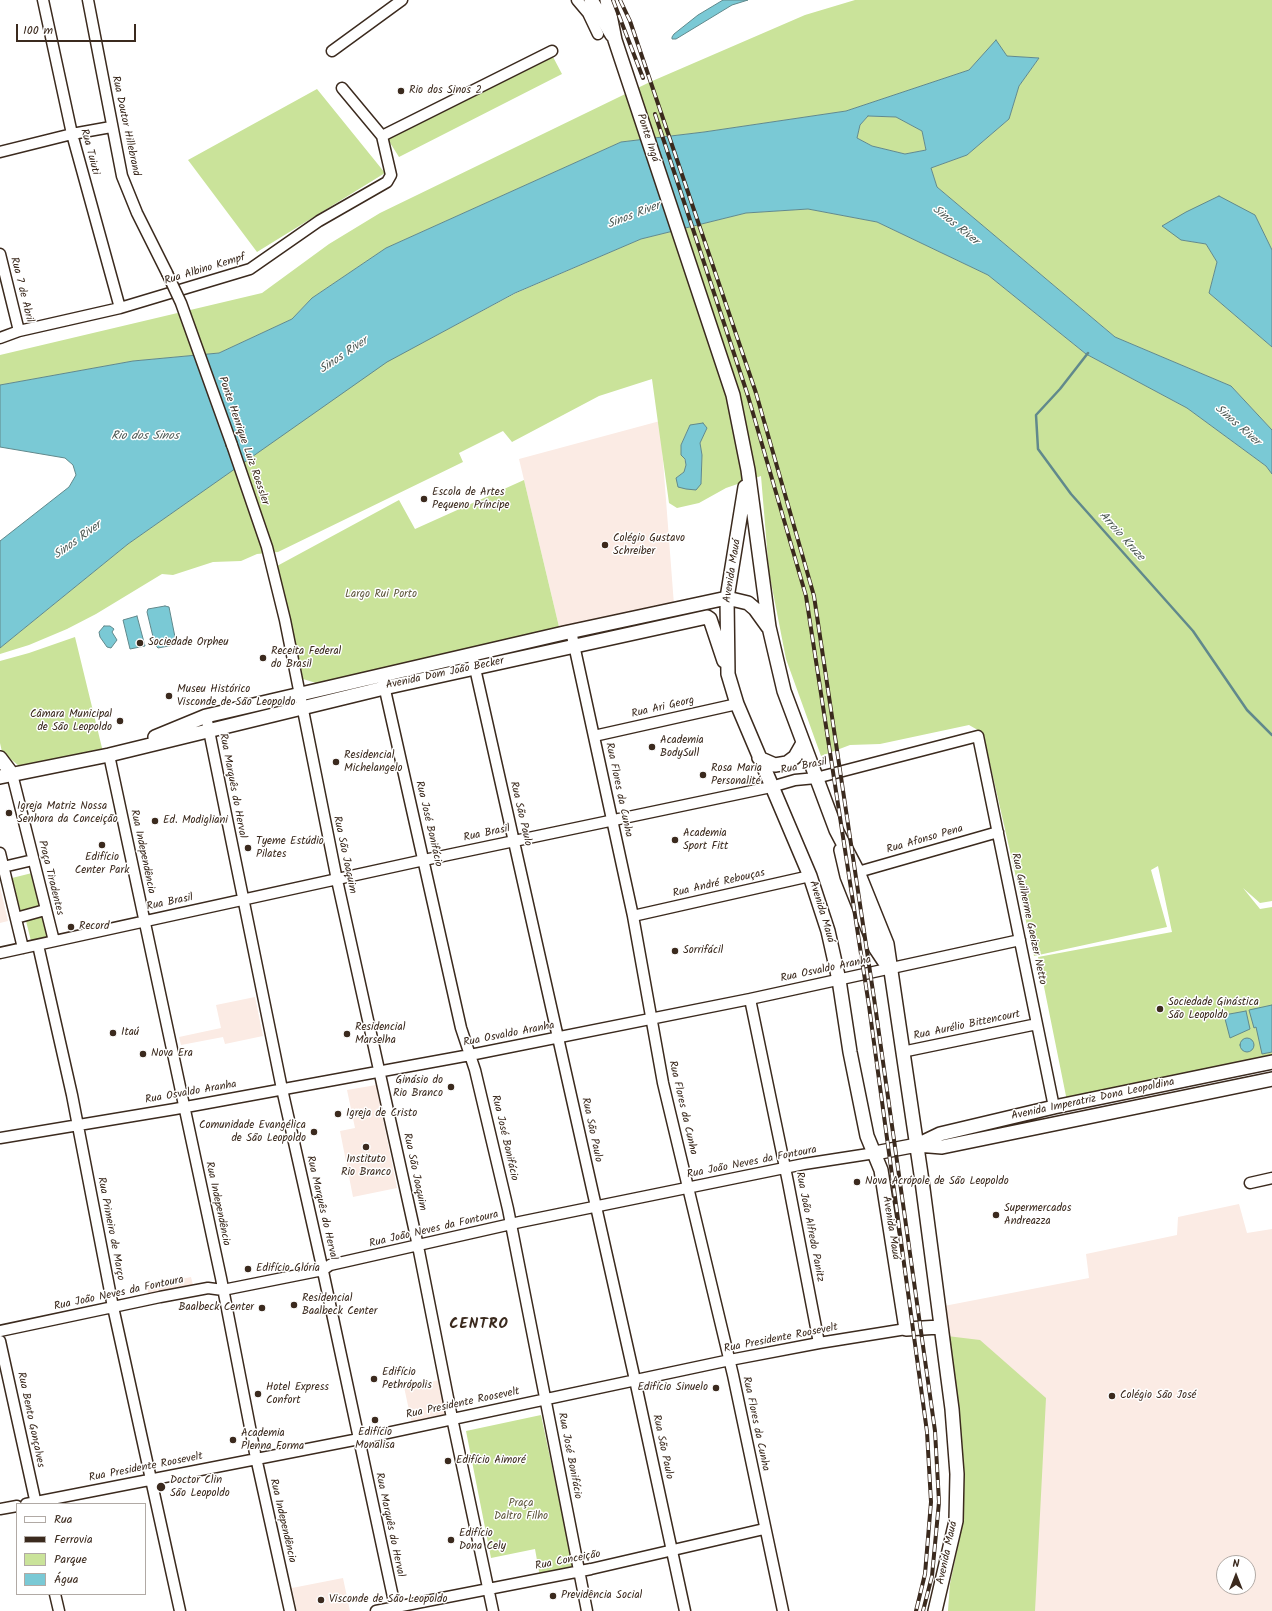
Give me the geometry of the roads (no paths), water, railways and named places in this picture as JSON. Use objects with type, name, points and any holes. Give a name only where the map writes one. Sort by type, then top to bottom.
[{"type":"main road","points":[[592,0],[602,20],[615,40]]},
{"type":"main road","points":[[603,0],[611,17]]},
{"type":"main road","points":[[607,0],[615,40]]},
{"type":"main road","name":"Ponte Ingá","points":[[615,40],[668,202]]},
{"type":"main road","name":"Avenida Mauá","points":[[668,202],[734,395],[748,470],[768,627],[784,691],[836,830],[858,872],[887,944],[917,1145],[952,1409],[957,1474],[956,1520],[936,1610]]},
{"type":"main road","name":"Avenida Mauá","points":[[748,470],[727,598],[728,674],[737,704],[810,876],[828,932],[840,980],[850,1052],[869,1143],[875,1153],[881,1170],[906,1329]]},
{"type":"main road","points":[[727,598],[748,603],[755,609],[768,627]]},
{"type":"main road","name":"Avenida Dom João Becker","points":[[474,662],[571,632],[727,598]]},
{"type":"main road","name":"Avenida Dom João Becker","points":[[6,775],[110,755],[209,730],[301,701],[383,681],[474,662],[574,646],[709,617],[728,674]]},
{"type":"main road","name":"Avenida Dom João Becker","points":[[124,751],[206,716],[301,701]]},
{"type":"main road","points":[[759,758],[775,764],[787,763],[794,757],[803,743]]},
{"type":"main road","points":[[0,758],[6,775]]},
{"type":"main road","name":"Avenida Mauá","points":[[836,830],[847,876],[876,949],[890,968]]},
{"type":"main road","name":"Avenida Imperatriz Dona Leopoldina","points":[[875,1153],[917,1145],[940,1134],[1054,1107],[1272,1062]]},
{"type":"main road","points":[[1214,1074],[1219,1090]]},
{"type":"main road","name":"Avenida Imperatriz Dona Leopoldina","points":[[917,1145],[942,1147],[1272,1079]]},
{"type":"main road","points":[[906,1329],[940,1327]]},
{"type":"street","name":"Rua Tuiuti","points":[[43,0],[72,134],[120,308]]},
{"type":"street","name":"Rua Doutor Hillebrand","points":[[88,0],[111,127],[122,176],[137,213],[167,273]]},
{"type":"street","points":[[332,51],[402,0]]},
{"type":"street","points":[[577,0],[588,13],[598,34]]},
{"type":"street","points":[[342,88],[382,136],[552,51]]},
{"type":"street","points":[[0,152],[72,134],[111,127]]},
{"type":"street","name":"Rua Albino Kempf","points":[[0,338],[19,331],[120,308],[250,269],[319,221],[387,182],[391,175],[382,136]]},
{"type":"street","name":"Rua 7 de Abril","points":[[0,254],[19,331]]},
{"type":"street","name":"Ponte Henrique Luiz Roessler","points":[[167,273],[181,303],[250,497],[267,547],[285,620]]},
{"type":"street","name":"Rua São Joaquim","points":[[285,620],[337,880],[418,1246],[452,1418],[493,1611]]},
{"type":"street","name":"Rua Flores da Cunha","points":[[571,632],[633,916],[663,1083],[730,1360],[764,1529],[783,1611]]},
{"type":"street","name":"Rua São Paulo","points":[[474,662],[513,841],[559,1037],[685,1611]]},
{"type":"street","name":"Rua José Bonifácio","points":[[383,681],[461,1028],[476,1070],[511,1224],[587,1611]]},
{"type":"street","name":"Rua Ari Georg","points":[[594,736],[737,704]]},
{"type":"street","name":"Rua Marquês do Herval","points":[[206,716],[282,1090],[323,1270],[395,1609]]},
{"type":"street","name":"Rua Brasil","points":[[0,953],[424,860],[771,787],[795,780],[816,778],[978,736]]},
{"type":"street","name":"Rua Guilherme Gaeizer Netto","points":[[978,736],[1054,1107]]},
{"type":"street","name":"Rua Independência","points":[[110,755],[223,1290],[256,1458],[290,1611]]},
{"type":"street","name":"Praça Tiradentes","points":[[6,775],[33,860],[54,941]]},
{"type":"street","name":"Rua Afonso Pena","points":[[858,872],[998,832]]},
{"type":"street","points":[[0,853],[23,948]]},
{"type":"street","points":[[3,867],[33,860]]},
{"type":"street","name":"Rua André Rebouças","points":[[633,916],[810,876]]},
{"type":"street","points":[[16,918],[45,910]]},
{"type":"street","name":"Rua Osvaldo Aranha","points":[[0,1138],[282,1090],[470,1055],[750,999],[1020,940]]},
{"type":"street","name":"Rua Primeiro de Março","points":[[38,945],[78,1125],[113,1307],[152,1478],[180,1611]]},
{"type":"street","name":"Rua João Alfredo Panitz","points":[[750,999],[786,1168],[819,1343]]},
{"type":"street","name":"Rua Aurélio Bittencourt","points":[[902,1052],[1037,1024]]},
{"type":"street","name":"Rua João Neves da Fontoura","points":[[0,1331],[208,1288],[223,1290],[323,1270],[330,1265],[511,1224],[786,1168],[875,1153]]},
{"type":"street","points":[[1250,1182],[1271,1178]]},
{"type":"street","name":"Rua Presidente Roosevelt","points":[[33,1503],[152,1478],[358,1439],[730,1360],[819,1343],[906,1329]]},
{"type":"street","name":"Rua Bento Gonçalves","points":[[0,1341],[33,1503]]},
{"type":"street","points":[[0,1509],[16,1506]]},
{"type":"street","name":"Rua Conceição","points":[[376,1611],[395,1609],[578,1571],[764,1529]]},
{"type":"street","points":[[55,1595],[59,1611]]},
{"type":"water","points":[[723,0],[748,0],[732,5],[676,39],[672,39],[674,34],[698,15]]},
{"type":"water","name":"Rio dos Sinos","points":[[996,40],[1007,56],[1039,58],[1019,86],[1009,119],[967,155],[931,168],[937,187],[1115,337],[1231,386],[1272,430],[1272,474],[1266,466],[1187,408],[1086,354],[988,275],[877,222],[808,209],[746,213],[641,239],[515,293],[387,362],[128,544],[0,648],[0,541],[69,487],[76,475],[73,465],[65,458],[0,447],[0,385],[133,361],[219,353],[292,319],[312,298],[386,248],[621,142],[704,132],[846,111],[969,70]],"holes":[[[868,116],[896,117],[922,131],[926,150],[905,154],[872,146],[857,138],[860,125]]]},
{"type":"water","points":[[1219,196],[1255,215],[1272,250],[1272,347],[1209,293],[1217,262],[1206,244],[1181,240],[1162,226],[1186,212]]},
{"type":"water","points":[[703,423],[707,428],[700,443],[702,455],[701,484],[696,490],[678,487],[676,478],[684,472],[686,465],[685,459],[681,455],[681,445],[690,425]]},
{"type":"water","points":[[165,606],[169,607],[176,642],[174,645],[158,648],[155,645],[147,612],[148,609]]},
{"type":"water","points":[[137,616],[145,646],[130,649],[123,620]]},
{"type":"water","points":[[104,626],[110,626],[114,629],[112,632],[117,640],[111,648],[107,647],[100,637],[99,632]]},
{"type":"water","points":[[1272,1005],[1272,1052],[1262,1054],[1256,1027],[1254,1028],[1249,1010]]},
{"type":"water","points":[[1246,1011],[1250,1029],[1230,1038],[1224,1015]]},
{"type":"water","points":[[1247,1038],[1252,1040],[1254,1045],[1252,1050],[1247,1052],[1242,1050],[1240,1045],[1242,1040]]},
{"type":"waterway","name":"Arroio Kruze","points":[[1088,353],[1060,389],[1036,415],[1038,449],[1071,494],[1193,631],[1247,710],[1272,735]]},
{"type":"railway","points":[[613,0],[643,78]]},
{"type":"railway","points":[[620,0],[630,21],[756,393],[814,596],[875,1005],[935,1431],[939,1502],[932,1576],[923,1611]]},
{"type":"railway","points":[[655,114],[748,396],[806,596],[869,1006],[927,1432],[931,1502],[925,1574],[916,1611]]},
{"type":"place","name":"Rio dos Sinos 2","points":[[401,91]]},
{"type":"place","name":"Escola de Artes Pequeno Príncipe","points":[[424,499]]},
{"type":"place","name":"Colégio Gustavo Schreiber","points":[[605,545]]},
{"type":"place","name":"Sociedade Orpheu","points":[[140,643]]},
{"type":"place","name":"Receita Federal do Brasil","points":[[263,658]]},
{"type":"place","name":"Museu Histórico Visconde de São Leopoldo","points":[[169,696]]},
{"type":"place","name":"Câmara Municipal de São Leopoldo","points":[[120,721]]},
{"type":"place","name":"Academia BodySull","points":[[652,747]]},
{"type":"place","name":"Residencial Michelangelo","points":[[336,762]]},
{"type":"place","name":"Rosa Maria Personalité","points":[[703,775]]},
{"type":"place","name":"Igreja Matriz Nossa Senhora da Conceição","points":[[9,813]]},
{"type":"place","name":"Ed. Modigliani","points":[[155,821]]},
{"type":"place","name":"Academia Sport Fitt","points":[[675,840]]},
{"type":"place","name":"Edifício Center Park","points":[[102,845]]},
{"type":"place","name":"Tyeme Estúdio Pilates","points":[[248,848]]},
{"type":"place","name":"Record","points":[[71,927]]},
{"type":"place","name":"Sorrifácil","points":[[675,951]]},
{"type":"place","name":"Sociedade Ginástica São Leopoldo","points":[[1160,1009]]},
{"type":"place","name":"Itaú","points":[[113,1033]]},
{"type":"place","name":"Residencial Marselha","points":[[347,1034]]},
{"type":"place","name":"Nova Era","points":[[143,1054]]},
{"type":"place","name":"Ginásio do Rio Branco","points":[[451,1087]]},
{"type":"place","name":"Igreja de Cristo","points":[[338,1114]]},
{"type":"place","name":"Comunidade Evangélica de São Leopoldo","points":[[314,1132]]},
{"type":"place","name":"Instituto Rio Branco","points":[[366,1147]]},
{"type":"place","name":"Nova Acrópole de São Leopoldo","points":[[857,1182]]},
{"type":"place","name":"Supermercados Andreazza","points":[[996,1215]]},
{"type":"place","name":"Edifício Glória","points":[[248,1269]]},
{"type":"place","name":"Residencial Baalbeck Center","points":[[294,1305]]},
{"type":"place","name":"Baalbeck Center","points":[[262,1308]]},
{"type":"place","name":"Edifício Pethrópolis","points":[[374,1379]]},
{"type":"place","name":"Edifício Sinuelo","points":[[716,1388]]},
{"type":"place","name":"Hotel Express Confort","points":[[258,1394]]},
{"type":"place","name":"Colégio São José","points":[[1112,1396]]},
{"type":"place","name":"Edifício Monalisa","points":[[375,1420]]},
{"type":"place","name":"Academia Plenna Forma","points":[[233,1440]]},
{"type":"place","name":"Edifício Aimoré","points":[[448,1461]]},
{"type":"place","name":"Doctor Clin São Leopoldo","points":[[161,1487]]},
{"type":"place","name":"Edifício Dona Cely","points":[[451,1540]]},
{"type":"place","name":"Previdência Social","points":[[553,1596]]},
{"type":"place","name":"Visconde de São Leopoldo","points":[[321,1600]]},
{"type":"district","name":"CENTRO","points":[[479,1325]]},
{"type":"water label","name":"Sinos River","points":[[634,216]]},
{"type":"water label","name":"Sinos River","points":[[955,226]]},
{"type":"water label","name":"Sinos River","points":[[344,356]]},
{"type":"water label","name":"Sinos River","points":[[1237,426]]},
{"type":"water label","name":"Sinos River","points":[[78,541]]},
{"type":"park label","name":"Largo Rui Porto","points":[[381,595]]},
{"type":"park label","name":"Praça Daltro Filho","points":[[521,1510]]}]
